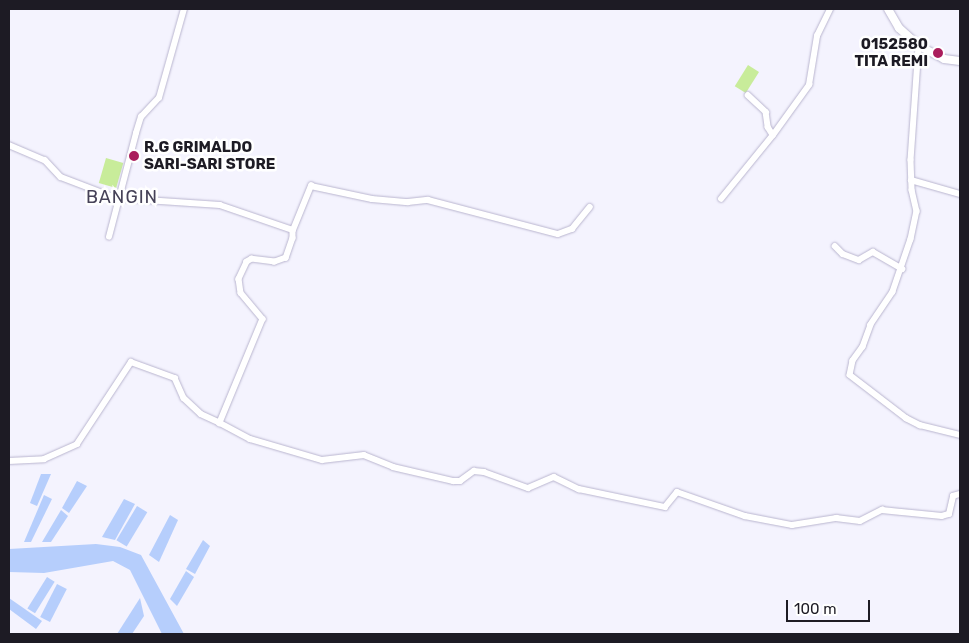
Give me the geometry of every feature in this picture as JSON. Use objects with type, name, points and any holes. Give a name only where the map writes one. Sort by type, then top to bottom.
[{"type":"street","points":[[109,237],[122,198],[136,132],[141,117],[160,98],[184,9]]},
{"type":"street","points":[[722,199],[773,135],[809,85],[817,36],[830,9]]},
{"type":"street","points":[[888,9],[900,28],[920,46],[944,58],[960,61]]},
{"type":"street","points":[[920,46],[911,180],[916,210],[902,269],[893,292],[871,325],[863,347],[853,361],[850,375],[906,418],[920,425],[960,435]]},
{"type":"street","points":[[748,95],[766,112],[768,127],[773,135]]},
{"type":"street","points":[[9,145],[45,160],[61,177],[102,194],[122,198],[220,205],[293,230]]},
{"type":"street","points":[[911,180],[960,194]]},
{"type":"street","points":[[220,423],[263,319],[241,293],[239,279],[247,262],[252,259],[275,262],[286,258],[293,238],[293,230],[311,186],[372,199],[428,200],[558,234],[572,229],[590,207]]},
{"type":"street","points":[[835,246],[843,254],[859,260],[873,252],[902,269]]},
{"type":"street","points":[[9,461],[44,460],[77,444],[131,362],[175,378],[184,398],[201,414],[250,439],[322,460],[364,455],[394,467],[453,481],[460,481],[474,471],[484,472],[528,488],[554,477],[579,489],[665,507],[677,492],[745,516],[792,525],[836,518],[860,521],[882,510],[942,516],[949,514],[952,496],[960,494]]},
{"type":"green space","points":[[748,65],[759,72],[746,93],[735,86]]},
{"type":"green space","points":[[106,158],[123,163],[116,188],[99,183]]},
{"type":"water","points":[[41,474],[51,474],[37,506],[30,503]]},
{"type":"water","points":[[77,481],[87,486],[69,513],[62,508]]},
{"type":"water","points":[[44,495],[52,499],[31,542],[24,542]]},
{"type":"water","points":[[124,499],[135,504],[115,540],[102,537]]},
{"type":"water","points":[[137,506],[147,512],[127,546],[116,540]]},
{"type":"water","points":[[61,510],[68,516],[51,542],[42,542]]},
{"type":"water","points":[[170,515],[178,520],[159,562],[149,555]]},
{"type":"water","points":[[203,540],[210,546],[195,574],[186,569]]},
{"type":"water","points":[[96,544],[120,547],[141,555],[184,634],[162,634],[130,570],[113,561],[44,573],[9,572],[9,549]]},
{"type":"water","points":[[186,571],[194,577],[177,606],[170,599]]},
{"type":"water","points":[[47,577],[55,582],[35,613],[27,608]]},
{"type":"water","points":[[57,584],[67,589],[50,622],[40,617]]},
{"type":"water","points":[[9,598],[42,621],[36,629],[9,609]]},
{"type":"water","points":[[140,598],[144,616],[132,634],[117,634]]},
{"type":"place","name":"0152580 TITA REMI","points":[[938,53]]},
{"type":"place","name":"R.G GRIMALDO SARI-SARI STORE","points":[[134,156]]},
{"type":"district","name":"BANGIN","points":[[122,197]]}]
